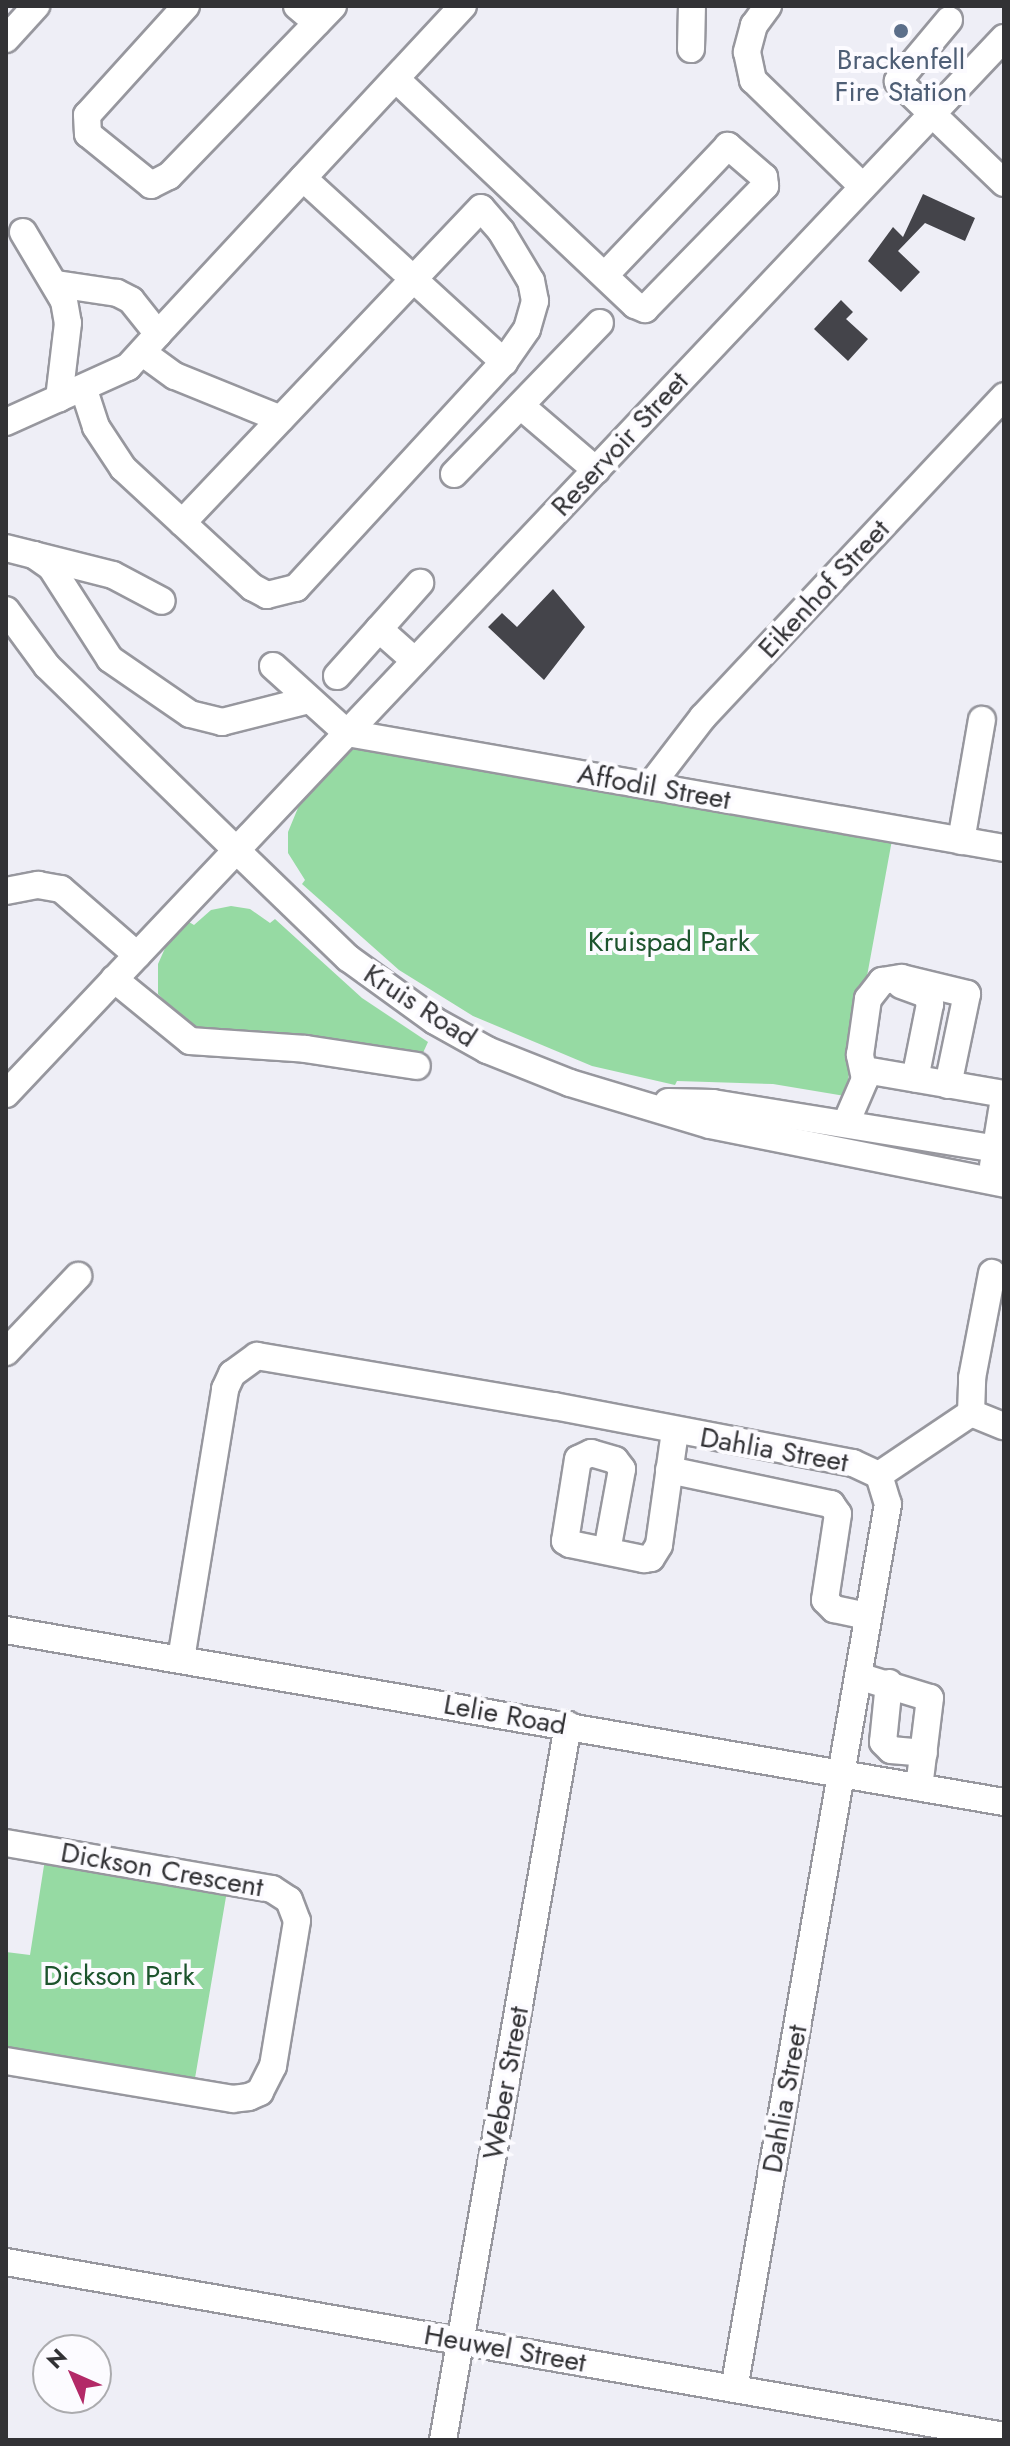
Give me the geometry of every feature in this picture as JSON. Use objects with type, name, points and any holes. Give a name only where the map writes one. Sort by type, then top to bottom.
[{"type":"street","points":[[6,39],[36,6]]},
{"type":"street","points":[[186,6],[87,115],[88,134],[151,185],[169,176],[316,12]]},
{"type":"street","points":[[6,422],[84,390],[150,344],[463,6]]},
{"type":"street","points":[[691,49],[692,6]]},
{"type":"street","points":[[768,6],[754,25],[747,52],[753,80],[863,187]]},
{"type":"street","points":[[949,20],[898,81],[1004,183]]},
{"type":"street","name":"Reservoir Street","points":[[236,850],[1004,38]]},
{"type":"street","points":[[396,79],[635,305],[650,307],[765,186],[764,177],[728,146],[605,275]]},
{"type":"street","points":[[303,178],[504,362]]},
{"type":"street","points":[[182,523],[505,181]]},
{"type":"street","points":[[84,390],[107,449],[182,523],[252,587],[267,595],[296,588],[504,362],[527,329],[535,301],[531,281],[481,208]]},
{"type":"street","points":[[23,232],[57,284],[68,323],[59,398]]},
{"type":"street","points":[[57,284],[117,293],[131,300],[150,344],[175,376],[281,419]]},
{"type":"street","points":[[454,474],[600,323]]},
{"type":"street","points":[[521,406],[596,470]]},
{"type":"street","name":"Eikenhof Street","points":[[650,786],[703,717],[1000,408]]},
{"type":"street","points":[[6,548],[113,575],[162,601]]},
{"type":"street","points":[[34,555],[51,567],[110,659],[190,714],[234,721],[309,700]]},
{"type":"street","points":[[337,676],[420,583]]},
{"type":"street","name":"Kruis Road","points":[[6,610],[47,666],[348,958],[435,1021],[503,1057],[710,1125],[997,1183]]},
{"type":"street","points":[[379,629],[415,661]]},
{"type":"street","points":[[273,666],[347,733]]},
{"type":"street","points":[[961,841],[982,720]]},
{"type":"street","name":"Affodil Street","points":[[347,733],[1004,848]]},
{"type":"street","points":[[6,1094],[236,850]]},
{"type":"street","points":[[6,891],[38,885],[61,889],[137,955]]},
{"type":"street","points":[[876,1129],[874,1072],[860,1050],[868,999],[882,981],[902,978],[959,989],[968,996],[948,1085]]},
{"type":"street","name":"Kruis Road","points":[[114,979],[190,1041],[306,1049],[417,1066]]},
{"type":"street","points":[[882,981],[921,991],[929,999],[915,1079]]},
{"type":"street","points":[[874,1072],[1004,1096],[997,1183]]},
{"type":"street","points":[[846,1123],[874,1072]]},
{"type":"street","name":"Kruis Road","points":[[640,1102],[713,1103],[1000,1149]]},
{"type":"street","points":[[971,1413],[972,1378],[992,1273]]},
{"type":"street","points":[[6,1352],[78,1276]]},
{"type":"street","name":"Dahlia Street","points":[[181,1659],[225,1389],[244,1362],[276,1356],[853,1463],[879,1475],[888,1504],[734,2389]]},
{"type":"street","points":[[971,1413],[1004,1426]]},
{"type":"street","points":[[879,1475],[971,1413]]},
{"type":"street","points":[[607,1551],[644,1559],[656,1554],[675,1431]]},
{"type":"street","points":[[669,1470],[831,1504],[838,1514],[825,1600],[834,1609],[868,1616]]},
{"type":"street","name":"Lelie Road","points":[[6,1630],[1004,1802]]},
{"type":"street","points":[[858,1676],[930,1698],[919,1787]]},
{"type":"street","points":[[889,1683],[883,1742],[891,1750],[924,1753]]},
{"type":"street","name":"Weber Street","points":[[443,2440],[568,1725]]},
{"type":"street","name":"Dickson Crescent","points":[[6,1843],[272,1889],[289,1900],[297,1921],[273,2066],[260,2092],[233,2099],[6,2061]]},
{"type":"street","name":"Heuwel Street","points":[[6,2262],[1004,2436]]},
{"type":"green space","name":"Kruispad Park","points":[[362,747],[892,840],[845,1096],[773,1084],[677,1081],[675,1085],[592,1066],[473,1016],[399,970],[302,884],[305,880],[288,853],[288,832],[300,803],[349,751]]},
{"type":"green space","points":[[231,906],[250,909],[270,923],[275,919],[362,998],[428,1042],[422,1055],[271,1031],[229,1034],[188,1026],[158,994],[158,964],[166,946],[189,922],[194,925],[211,910]]},
{"type":"green space","name":"Dickson Park","points":[[45,1859],[227,1891],[194,2084],[6,2052],[6,1952],[30,1955]]},
{"type":"building","points":[[923,194],[975,218],[965,241],[925,223],[898,251],[920,272],[901,292],[868,261],[893,227],[903,237]]},
{"type":"building","points":[[841,300],[853,312],[846,319],[868,339],[848,361],[814,329]]},
{"type":"building","points":[[553,589],[585,627],[544,680],[488,627],[502,613],[517,627]]},
{"type":"place","name":"Brackenfell Fire Station","points":[[901,31]]}]
